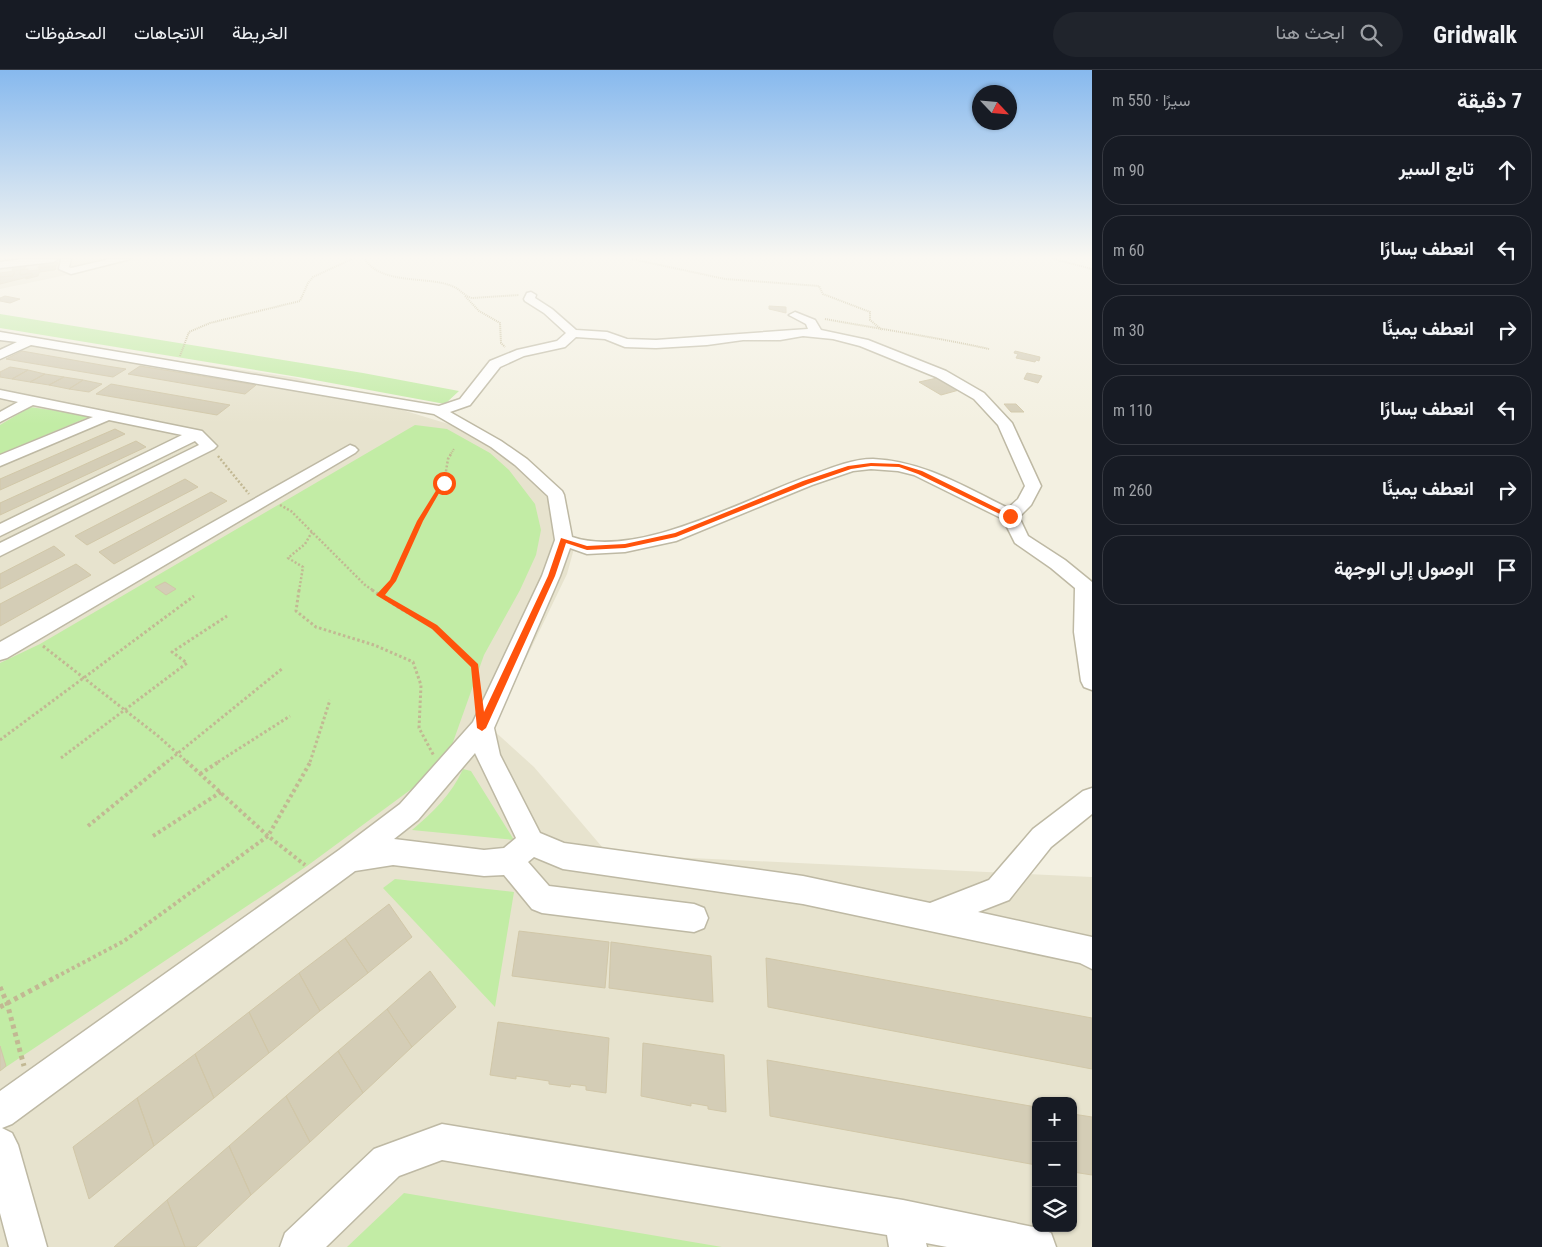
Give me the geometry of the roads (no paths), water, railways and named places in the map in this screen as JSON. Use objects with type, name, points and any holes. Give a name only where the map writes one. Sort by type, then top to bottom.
[{"type":"street","points":[[551,314],[573,333],[606,336],[625,343]]},
{"type":"street","points":[[797,316],[811,322],[816,332]]},
{"type":"street","points":[[438,411],[465,402],[495,364],[521,353],[549,348],[625,343],[656,344],[707,341],[743,336],[780,336],[816,332],[864,343],[895,358],[941,374],[979,396],[1006,423],[1033,486],[1024,502],[1010,516]]},
{"type":"street","points":[[549,348],[561,344],[573,333]]},
{"type":"street","points":[[0,336],[380,399],[438,411],[496,444],[521,462],[556,495],[564,540],[552,576],[482,728],[409,812],[349,858],[0,1112]]},
{"type":"street","points":[[0,355],[29,341]]},
{"type":"street","points":[[0,394],[110,415],[203,440]]},
{"type":"street","points":[[0,418],[31,400]]},
{"type":"street","points":[[0,461],[110,415]]},
{"type":"street","points":[[0,531],[203,440]]},
{"type":"street","points":[[0,550],[203,440]]},
{"type":"street","points":[[0,652],[350,450]]},
{"type":"street","points":[[564,540],[587,548],[625,546],[676,535],[806,482],[850,467],[871,464],[899,466],[920,472],[1010,516],[1021,539],[1058,564],[1085,586],[1084,632],[1092,681]]},
{"type":"street","points":[[482,728],[488,756],[520,852],[542,899],[694,918]]},
{"type":"street","points":[[930,917],[999,890],[1042,838],[1092,799]]},
{"type":"street","points":[[349,858],[393,852],[484,864],[520,852],[563,856],[803,890],[1087,950],[1092,954]]},
{"type":"street","points":[[299,1247],[387,1162],[442,1142],[906,1233],[1037,1247]]},
{"type":"street","points":[[0,1144],[28,1247]]}]
